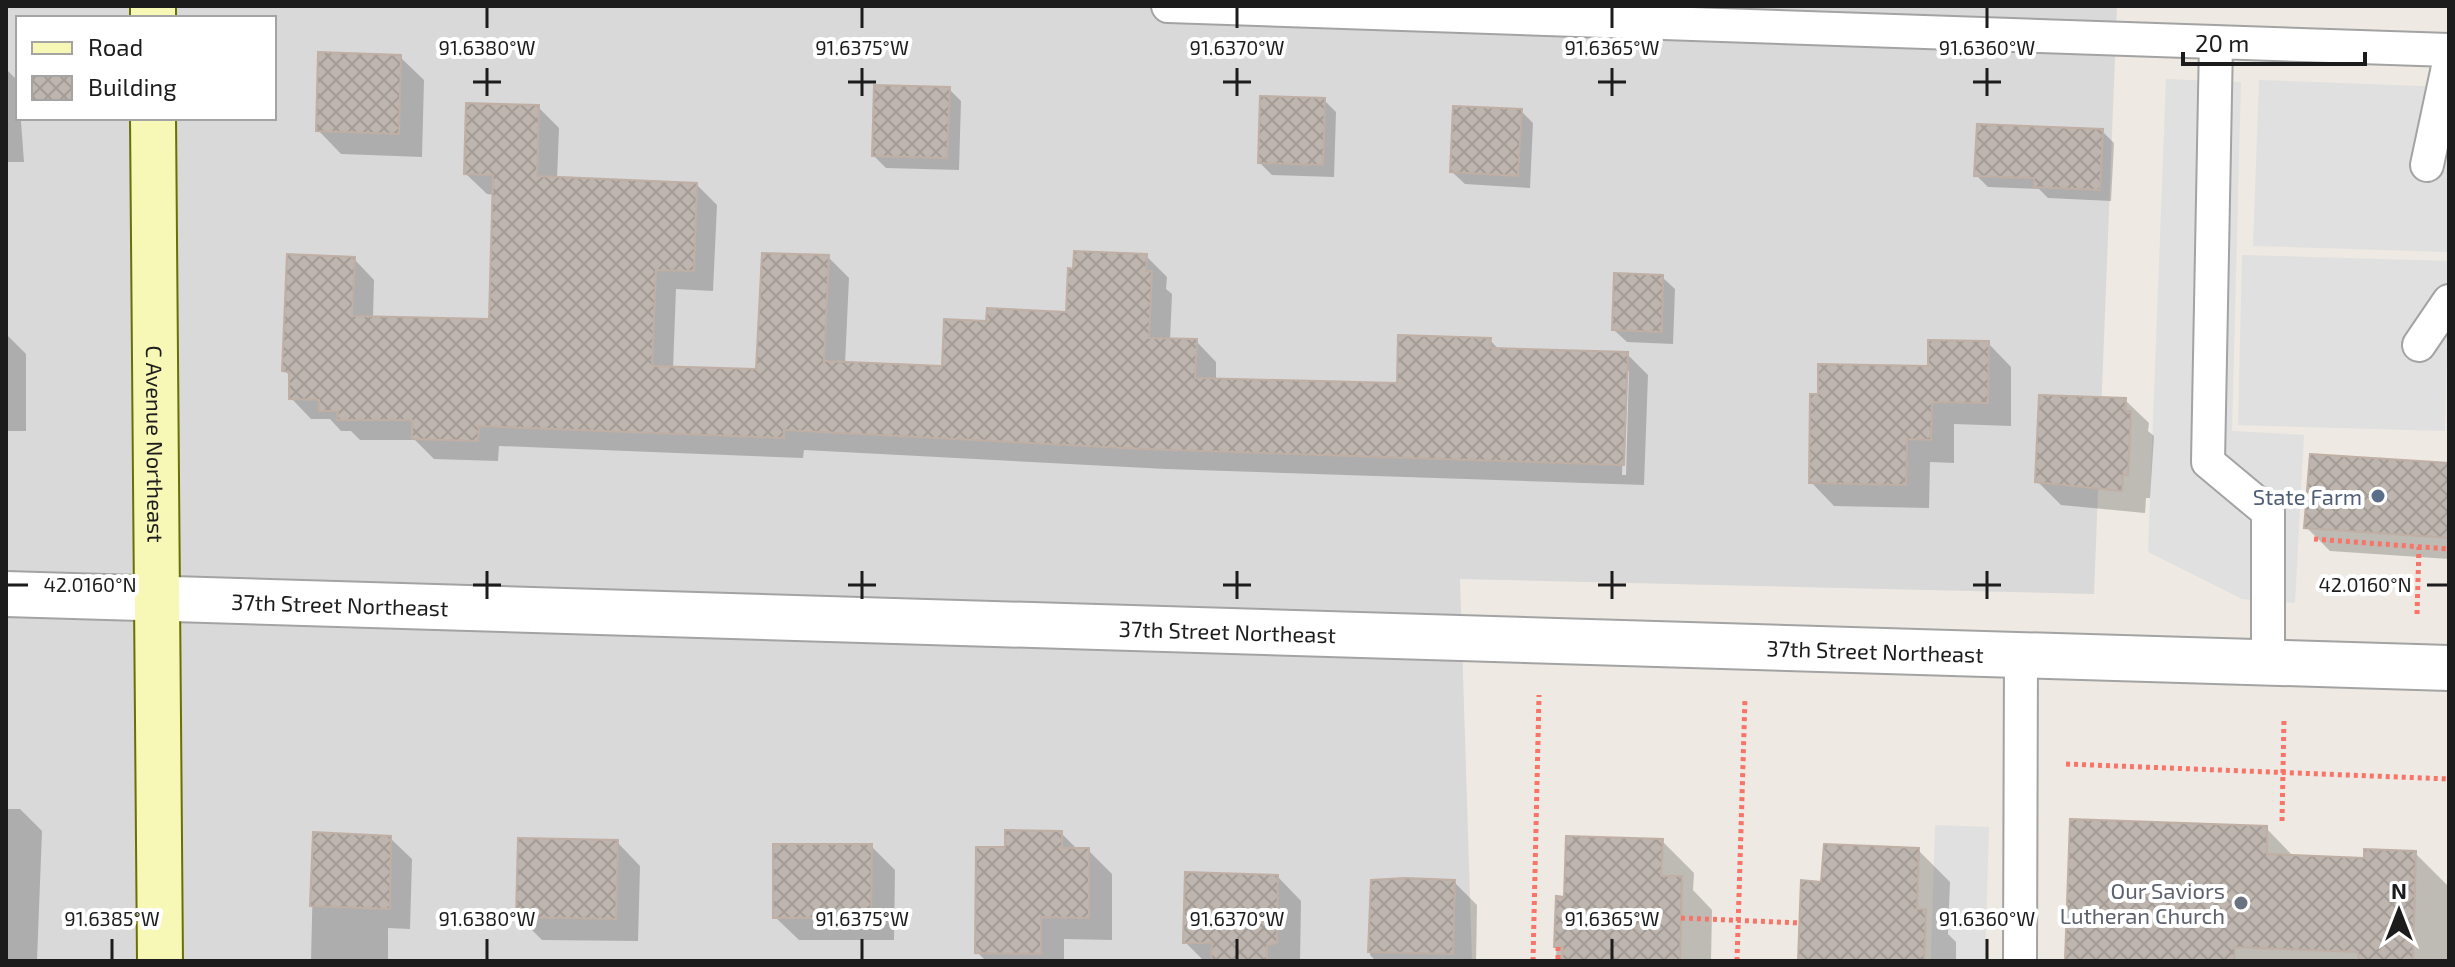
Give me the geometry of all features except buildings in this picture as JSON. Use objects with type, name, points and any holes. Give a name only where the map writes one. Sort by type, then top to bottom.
[{"type":"street","name":"C Avenue Northeast","points":[[153,120],[154,598],[160,961]]},
{"type":"street","name":"37th Street Northeast","points":[[6,594],[2449,668]]},
{"type":"lane","points":[[1168,6],[2449,50]]},
{"type":"lane","points":[[2216,42],[2208,462],[2268,512],[2268,663]]},
{"type":"lane","points":[[2427,165],[2449,62]]},
{"type":"lane","points":[[2419,345],[2449,301]]},
{"type":"lane","points":[[2020,961],[2021,655]]},
{"type":"path","points":[[2301,539],[2449,549]]},
{"type":"path","points":[[2417,621],[2419,547]]},
{"type":"path","points":[[1533,961],[1539,692]]},
{"type":"path","points":[[1737,961],[1745,699]]},
{"type":"path","points":[[2282,821],[2284,718]]},
{"type":"path","points":[[2053,764],[2449,779]]},
{"type":"path","points":[[1681,918],[1800,923]]},
{"type":"path","points":[[1558,947],[1558,961]]},
{"type":"shaded area","points":[[6,6],[2117,6],[2094,594],[1460,579],[1472,961],[6,961]]},
{"type":"shaded area","points":[[2166,79],[2241,82],[2232,431],[2304,435],[2295,603],[2242,599],[2148,552]]},
{"type":"shaded area","points":[[2259,80],[2449,87],[2448,252],[2253,246]]},
{"type":"shaded area","points":[[2242,255],[2449,261],[2445,431],[2238,425]]},
{"type":"shaded area","points":[[1935,825],[1989,827],[1985,961],[1931,961]]},
{"type":"place","name":"State Farm","points":[[2378,496]]},
{"type":"place","name":"Our Saviors Lutheran Church","points":[[2241,903]]}]
